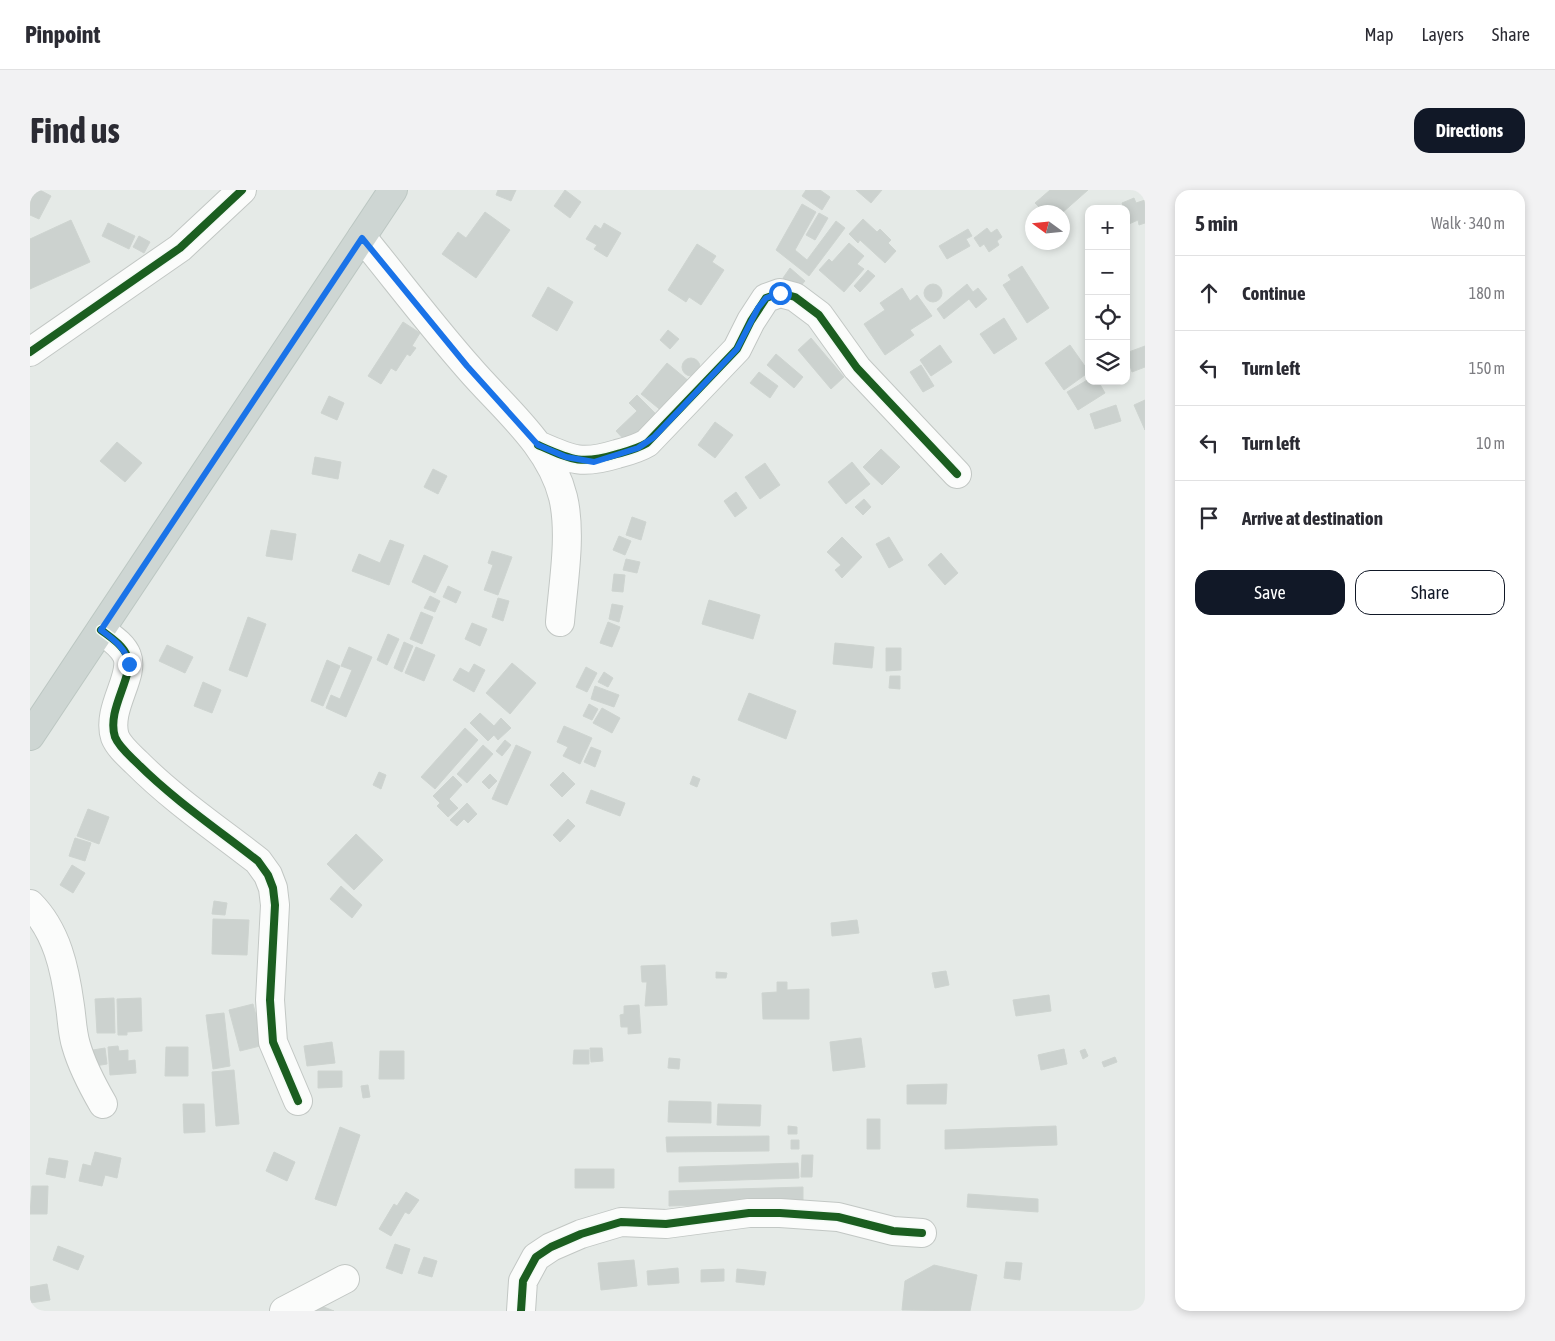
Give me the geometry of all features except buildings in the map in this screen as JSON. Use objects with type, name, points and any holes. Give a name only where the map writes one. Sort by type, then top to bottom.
[{"type":"main road","points":[[30,736],[393,190]]},
{"type":"street","points":[[30,352],[180,248],[242,190]]},
{"type":"street","points":[[362,238],[467,366],[538,445],[552,465],[563,496],[567,520],[560,622]]},
{"type":"street","points":[[538,445],[566,457],[594,462],[638,448],[646,443],[737,349],[758,308],[766,298],[780,293],[795,297],[818,315],[857,368],[957,474]]},
{"type":"street","points":[[101,630],[119,644],[127,656],[129,664],[117,701],[113,725],[116,739],[162,787],[258,861],[268,875],[273,888],[275,905],[270,1000],[273,1042],[298,1101]]},
{"type":"street","points":[[30,904],[41,915],[58,951],[70,1004],[75,1042],[83,1066],[103,1104]]},
{"type":"street","points":[[521,1311],[523,1282],[536,1258],[550,1247],[581,1234],[621,1222],[666,1224],[749,1214],[780,1213],[838,1217],[893,1230],[922,1233]]},
{"type":"street","points":[[284,1311],[345,1279]]},
{"type":"cycle path","points":[[30,352],[180,248],[242,190]]},
{"type":"cycle path","points":[[538,445],[568,457],[585,460],[625,452],[647,443],[737,349],[751,321],[766,298],[780,293],[795,297],[819,315],[857,368],[957,474]]},
{"type":"cycle path","points":[[101,630],[123,648],[127,656],[127,673],[114,715],[113,726],[115,737],[119,744],[151,777],[258,861],[268,875],[273,888],[275,905],[270,1000],[273,1042],[298,1101]]},
{"type":"cycle path","points":[[521,1311],[523,1281],[536,1257],[551,1247],[581,1234],[621,1222],[666,1224],[749,1213],[780,1213],[838,1217],[893,1231],[922,1233]]},
{"type":"route","points":[[129,664],[127,656],[119,644],[101,630],[362,238],[467,366],[538,445],[579,461],[594,462],[638,448],[654,437],[737,349],[758,308],[766,298],[780,293]]}]
